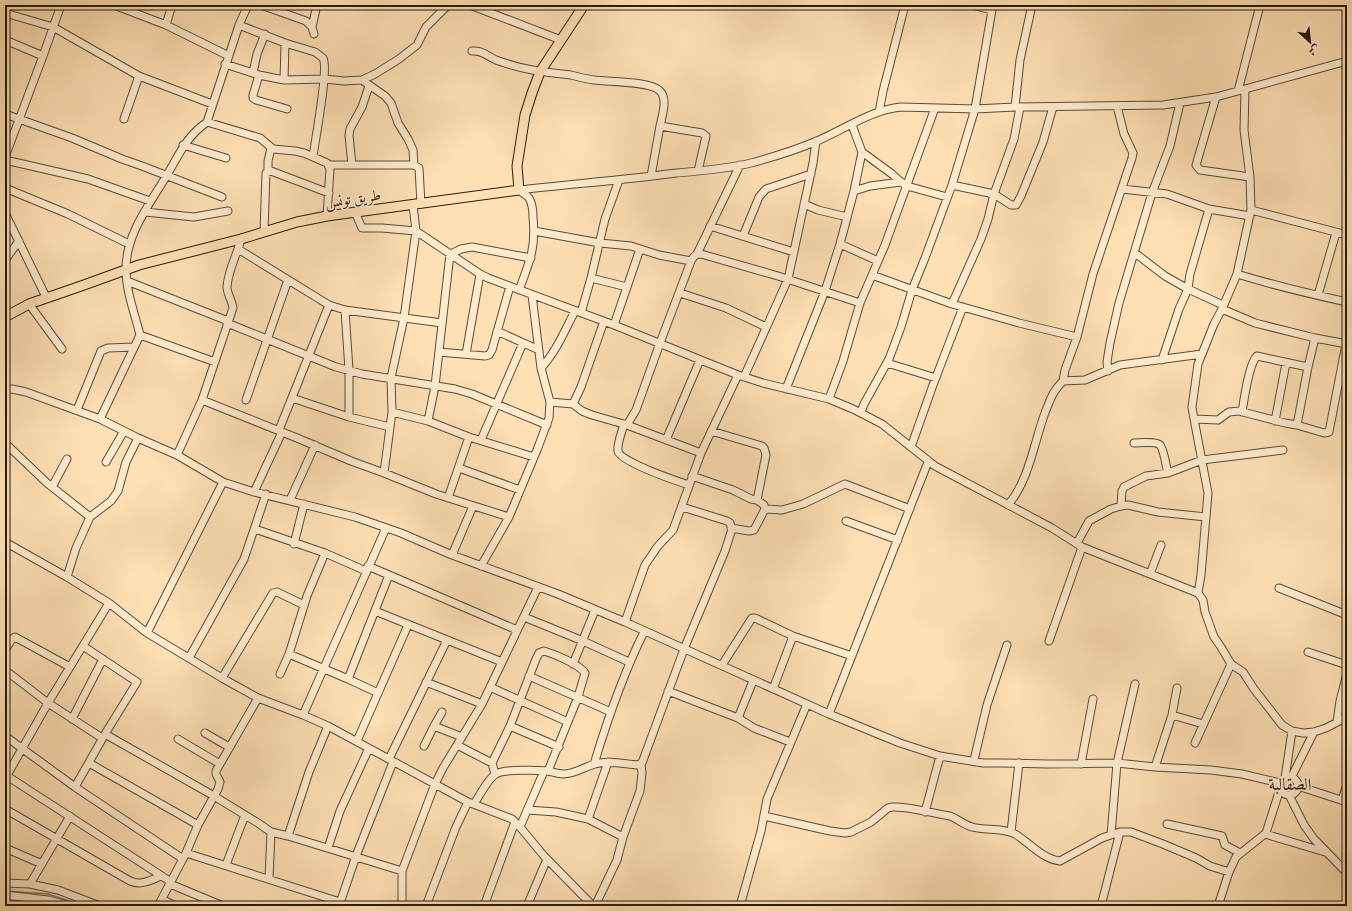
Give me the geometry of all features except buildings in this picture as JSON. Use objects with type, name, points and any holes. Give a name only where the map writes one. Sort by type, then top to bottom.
[{"type":"main road","points":[[519,190],[517,166],[525,115],[540,72],[584,5]]},
{"type":"main road","name":"طريق تونس","points":[[5,317],[46,297],[65,292],[126,269],[241,239],[297,222],[327,216],[519,190]]},
{"type":"street","points":[[5,157],[44,56],[61,5]]},
{"type":"street","points":[[115,5],[166,25],[229,56]]},
{"type":"street","points":[[166,25],[172,5]]},
{"type":"street","points":[[100,419],[140,335],[129,295],[126,269],[129,244],[134,230],[183,145],[196,130],[207,122],[225,64],[248,5]]},
{"type":"street","points":[[261,5],[306,21],[313,31],[317,5]]},
{"type":"street","points":[[225,64],[256,74],[284,80],[362,80],[400,59],[417,45],[426,27],[448,5]]},
{"type":"street","points":[[470,5],[561,40]]},
{"type":"street","points":[[879,112],[905,5]]},
{"type":"street","points":[[861,412],[873,386],[887,363],[901,327],[912,290],[941,218],[975,109],[993,8],[972,5]]},
{"type":"street","points":[[952,304],[977,250],[988,219],[994,194],[1014,139],[1018,107],[1020,60],[1032,5]]},
{"type":"street","points":[[1198,593],[1208,493],[1192,407],[1196,373],[1214,324],[1237,274],[1250,213],[1250,177],[1241,91],[1260,5]]},
{"type":"street","points":[[5,13],[53,27],[139,76],[212,104]]},
{"type":"street","points":[[239,25],[285,43],[315,52],[323,58],[325,65],[324,79],[313,157]]},
{"type":"street","points":[[265,34],[257,54],[253,98],[287,109]]},
{"type":"street","points":[[5,40],[44,56]]},
{"type":"street","points":[[284,80],[285,43]]},
{"type":"street","points":[[472,51],[477,50],[490,58],[514,67],[596,80],[641,84],[656,88],[663,95],[664,100],[651,176]]},
{"type":"street","points":[[519,190],[619,180],[740,165],[788,152],[816,141],[885,109],[901,107],[975,109],[1163,105],[1216,97],[1347,62]]},
{"type":"street","points":[[124,119],[139,76]]},
{"type":"street","points":[[362,80],[385,96],[391,103],[398,123],[413,150],[414,165]]},
{"type":"street","points":[[352,165],[349,135],[350,129],[362,107],[369,86]]},
{"type":"street","points":[[1216,97],[1196,165],[1200,170],[1250,177]]},
{"type":"street","points":[[1108,371],[1107,362],[1119,303],[1152,193],[1170,146],[1180,103]]},
{"type":"street","points":[[1008,505],[1021,486],[1041,424],[1054,391],[1063,381],[1093,274],[1131,164],[1132,153],[1124,134],[1117,106]]},
{"type":"street","points":[[952,185],[994,194],[1011,205],[1014,206],[1017,204],[1043,142],[1053,107]]},
{"type":"street","points":[[828,399],[843,361],[860,303],[907,186],[935,108]]},
{"type":"street","points":[[5,114],[72,138],[116,157],[222,197]]},
{"type":"street","points":[[207,122],[260,138],[264,140],[271,148],[295,151],[323,161],[329,165],[414,165],[419,168],[416,231],[404,318],[392,378],[392,412],[384,473]]},
{"type":"street","points":[[786,389],[825,291],[840,244],[854,191],[862,152],[852,125]]},
{"type":"street","points":[[660,126],[705,134],[706,139],[698,171]]},
{"type":"street","points":[[625,622],[644,565],[658,546],[673,530],[692,476],[711,431],[766,327],[788,279],[811,174],[816,141]]},
{"type":"street","points":[[183,145],[226,158]]},
{"type":"street","points":[[264,232],[266,174],[268,172],[268,161],[271,148]]},
{"type":"street","points":[[862,152],[907,186],[947,197]]},
{"type":"street","points":[[5,160],[88,179],[150,201]]},
{"type":"street","points":[[327,216],[329,165]]},
{"type":"street","points":[[689,485],[630,462],[620,455],[618,446],[626,424],[636,410],[691,261],[697,254],[740,165]]},
{"type":"street","points":[[268,172],[271,171],[329,193]]},
{"type":"street","points":[[743,236],[759,197],[766,189],[811,174]]},
{"type":"street","points":[[541,368],[578,312],[592,278],[605,219],[619,180]]},
{"type":"street","points":[[854,191],[870,186],[900,182]]},
{"type":"street","points":[[5,188],[68,214],[129,244]]},
{"type":"street","points":[[1122,189],[1167,194],[1209,208],[1250,213],[1347,235]]},
{"type":"street","points":[[519,190],[530,199],[534,231],[534,246],[531,258],[519,290]]},
{"type":"street","points":[[804,204],[818,210],[847,217]]},
{"type":"street","points":[[1162,360],[1179,309],[1188,289],[1190,274],[1209,208]]},
{"type":"street","points":[[145,212],[194,217],[228,211]]},
{"type":"street","points":[[355,212],[362,228],[416,231],[480,274],[532,296],[614,325],[741,376],[828,399],[861,412],[882,424],[928,462],[1052,528],[1080,545],[1198,593],[1203,600],[1205,612],[1214,637],[1231,664],[1243,672],[1254,689],[1282,725],[1292,731],[1303,733],[1314,732],[1326,728],[1347,716]]},
{"type":"street","points":[[5,213],[46,297]]},
{"type":"street","points":[[710,226],[794,252]]},
{"type":"street","points":[[534,231],[600,243],[631,246],[659,255],[691,261]]},
{"type":"street","points":[[1318,296],[1336,233]]},
{"type":"street","points":[[176,455],[202,400],[233,308],[227,288],[241,239]]},
{"type":"street","points":[[5,260],[18,241]]},
{"type":"street","points":[[840,244],[878,261]]},
{"type":"street","points":[[451,254],[461,249],[472,247],[531,258]]},
{"type":"street","points":[[238,249],[329,304],[345,310],[442,323]]},
{"type":"street","points":[[614,325],[640,249]]},
{"type":"street","points":[[1135,253],[1165,276],[1255,323],[1315,338],[1347,344],[1329,432],[1324,433],[1242,412],[1229,412],[1218,420],[1194,419]]},
{"type":"street","points":[[428,421],[435,386],[451,254]]},
{"type":"street","points":[[697,254],[788,279],[860,303]]},
{"type":"street","points":[[466,354],[480,274]]},
{"type":"street","points":[[1237,274],[1262,282],[1347,302]]},
{"type":"street","points":[[872,275],[952,304],[1076,337]]},
{"type":"street","points":[[592,278],[627,287]]},
{"type":"street","points":[[246,400],[288,280]]},
{"type":"street","points":[[127,281],[331,365],[348,370],[456,389],[547,425]]},
{"type":"street","points":[[439,352],[485,356],[489,355],[510,286]]},
{"type":"street","points":[[680,293],[726,308],[766,327]]},
{"type":"street","points":[[481,566],[509,517],[547,425],[550,402],[541,368],[532,296]]},
{"type":"street","points":[[29,304],[62,349]]},
{"type":"street","points":[[254,492],[281,431],[308,355],[329,304]]},
{"type":"street","points":[[911,447],[963,307]]},
{"type":"street","points":[[345,310],[349,417]]},
{"type":"street","points":[[573,404],[582,386],[604,322]]},
{"type":"street","points":[[497,332],[539,350]]},
{"type":"street","points":[[140,335],[215,362]]},
{"type":"street","points":[[1297,425],[1315,338]]},
{"type":"street","points":[[481,440],[523,343]]},
{"type":"street","points":[[77,410],[101,351],[108,348],[134,347]]},
{"type":"street","points":[[1063,381],[1085,380],[1120,365],[1202,354]]},
{"type":"street","points":[[1242,412],[1250,371],[1255,358],[1259,357],[1308,367]]},
{"type":"street","points":[[666,440],[700,360]]},
{"type":"street","points":[[887,363],[936,378]]},
{"type":"street","points":[[1275,421],[1286,363]]},
{"type":"street","points":[[5,390],[12,389],[26,392],[100,419],[176,455],[193,466],[224,482],[254,492],[355,517],[538,587],[625,622],[644,632],[722,665],[753,681],[829,714],[900,743],[940,756],[974,760],[984,763],[1117,763],[1211,770],[1284,782],[1296,781],[1298,786],[1344,801],[1347,784]]},
{"type":"street","points":[[292,398],[349,417],[390,427]]},
{"type":"street","points":[[202,400],[281,431],[351,461],[448,498],[509,517]]},
{"type":"street","points":[[550,402],[573,404],[582,411],[592,415],[626,424],[701,453]]},
{"type":"street","points":[[392,412],[428,421],[469,437],[534,457]]},
{"type":"street","points":[[106,462],[124,431]]},
{"type":"street","points":[[711,431],[762,446],[764,448],[766,455],[757,500]]},
{"type":"street","points":[[448,498],[469,437]]},
{"type":"street","points":[[67,577],[76,548],[90,517],[111,501],[118,491],[126,462],[138,438]]},
{"type":"street","points":[[5,443],[52,487],[90,517]]},
{"type":"street","points":[[1134,443],[1160,444],[1163,450],[1168,473]]},
{"type":"street","points":[[290,500],[315,446]]},
{"type":"street","points":[[1121,506],[1122,491],[1124,488],[1146,476],[1168,473],[1202,460],[1283,450]]},
{"type":"street","points":[[52,487],[67,459]]},
{"type":"street","points":[[829,714],[928,462]]},
{"type":"street","points":[[458,468],[520,490]]},
{"type":"street","points":[[692,476],[757,500],[763,504],[765,509]]},
{"type":"street","points":[[147,633],[224,482]]},
{"type":"street","points":[[765,509],[782,510],[803,504],[845,484],[910,509]]},
{"type":"street","points":[[189,658],[244,559],[266,494]]},
{"type":"street","points":[[294,544],[304,504]]},
{"type":"street","points":[[452,555],[473,506]]},
{"type":"street","points":[[1049,640],[1089,521],[1111,509],[1121,506],[1158,512],[1206,517]]},
{"type":"street","points":[[5,542],[67,577],[109,604],[147,633],[258,698],[328,726],[471,803],[512,820],[547,859],[594,906],[615,865],[623,837],[640,791],[642,773],[641,764],[684,649],[732,533],[732,528],[728,521],[682,507]]},
{"type":"street","points":[[732,528],[749,531],[754,530],[765,509]]},
{"type":"street","points":[[846,521],[898,540]]},
{"type":"street","points":[[303,715],[386,528]]},
{"type":"street","points":[[255,529],[294,544],[388,575],[517,630]]},
{"type":"street","points":[[1150,574],[1161,545]]},
{"type":"street","points":[[280,674],[289,654],[304,605],[325,554]]},
{"type":"street","points":[[348,679],[388,575]]},
{"type":"street","points":[[402,906],[402,870],[435,784],[482,704],[538,587]]},
{"type":"street","points":[[1279,588],[1347,614]]},
{"type":"street","points":[[222,678],[273,593],[277,592],[304,605]]},
{"type":"street","points":[[109,604],[7,773],[171,883],[223,906]]},
{"type":"street","points":[[573,664],[595,610]]},
{"type":"street","points":[[375,611],[502,662]]},
{"type":"street","points":[[524,617],[629,662]]},
{"type":"street","points":[[722,665],[752,618],[810,643],[852,656]]},
{"type":"street","points":[[357,741],[408,625]]},
{"type":"street","points":[[594,764],[629,662],[644,632]]},
{"type":"street","points":[[773,689],[793,636]]},
{"type":"street","points":[[5,650],[15,637],[70,667]]},
{"type":"street","points":[[5,736],[75,786],[184,856],[226,865],[340,904],[391,761],[426,682],[447,640]]},
{"type":"street","points":[[974,760],[987,705],[1007,645]]},
{"type":"street","points":[[75,786],[137,682],[83,646]]},
{"type":"street","points":[[484,906],[517,825],[527,810],[559,747],[578,697],[585,673],[584,671],[573,664],[544,651],[539,653],[510,726],[492,763],[495,774]]},
{"type":"street","points":[[1308,652],[1347,666]]},
{"type":"street","points":[[289,654],[324,668],[378,693]]},
{"type":"street","points":[[72,718],[103,659]]},
{"type":"street","points":[[1195,743],[1231,664]]},
{"type":"street","points":[[5,670],[48,703],[72,718],[214,796],[271,832],[402,870]]},
{"type":"street","points":[[1337,722],[1347,673]]},
{"type":"street","points":[[529,676],[611,712]]},
{"type":"street","points":[[738,718],[753,681]]},
{"type":"street","points":[[426,682],[482,704]]},
{"type":"street","points":[[1111,835],[1117,763],[1135,684]]},
{"type":"street","points":[[490,687],[568,722]]},
{"type":"street","points":[[1155,767],[1172,715],[1177,688]]},
{"type":"street","points":[[668,691],[738,718],[754,728],[790,742]]},
{"type":"street","points":[[158,906],[171,883],[198,825],[220,786],[216,773],[220,764],[258,698]]},
{"type":"street","points":[[1081,764],[1093,699]]},
{"type":"street","points":[[740,906],[764,816],[767,799],[807,704]]},
{"type":"street","points":[[424,746],[442,712]]},
{"type":"street","points":[[1172,715],[1203,724]]},
{"type":"street","points":[[288,836],[309,772],[328,726]]},
{"type":"street","points":[[434,726],[462,737]]},
{"type":"street","points":[[510,726],[559,747]]},
{"type":"street","points":[[1292,731],[1283,794],[1289,795],[1296,791],[1298,786]]},
{"type":"street","points":[[1218,906],[1229,872],[1236,857],[1266,834],[1284,782],[1314,732]]},
{"type":"street","points":[[205,733],[230,747]]},
{"type":"street","points":[[178,739],[220,764]]},
{"type":"street","points":[[457,745],[492,763]]},
{"type":"street","points":[[328,848],[340,811],[369,748]]},
{"type":"street","points":[[925,812],[940,756]]},
{"type":"street","points":[[426,906],[456,827],[471,803],[495,774],[509,771],[546,771],[562,774],[570,773],[594,764],[608,762],[641,764]]},
{"type":"street","points":[[588,819],[608,762]]},
{"type":"street","points":[[89,763],[198,825]]},
{"type":"street","points":[[1011,832],[1019,763]]},
{"type":"street","points":[[1289,795],[1304,826],[1314,839],[1347,873]]},
{"type":"street","points":[[764,816],[845,833],[851,832],[871,822],[891,806],[955,818],[970,826],[1011,832],[1045,856],[1060,861],[1090,844],[1111,835],[1120,832],[1131,832],[1196,858],[1210,866],[1229,872]]},
{"type":"street","points":[[5,809],[136,884],[162,876]]},
{"type":"street","points":[[527,810],[556,812],[588,819],[623,837]]},
{"type":"street","points":[[226,865],[245,815]]},
{"type":"street","points":[[30,884],[70,816]]},
{"type":"street","points":[[1167,824],[1222,836],[1225,845],[1240,853]]},
{"type":"street","points":[[269,879],[271,832]]},
{"type":"street","points":[[1101,906],[1120,832]]},
{"type":"street","points":[[1266,834],[1327,852]]},
{"type":"street","points":[[5,848],[42,864]]},
{"type":"street","points":[[527,906],[547,859]]},
{"type":"street","points":[[5,883],[30,884],[58,890],[100,906]]},
{"type":"street","points":[[5,895],[71,906]]},
{"type":"street","points":[[162,899],[175,906]]},
{"type":"waterway","points":[[5,891],[48,894],[83,906]]},
{"type":"district","name":"الصقالبة","points":[[1290,785]]}]
